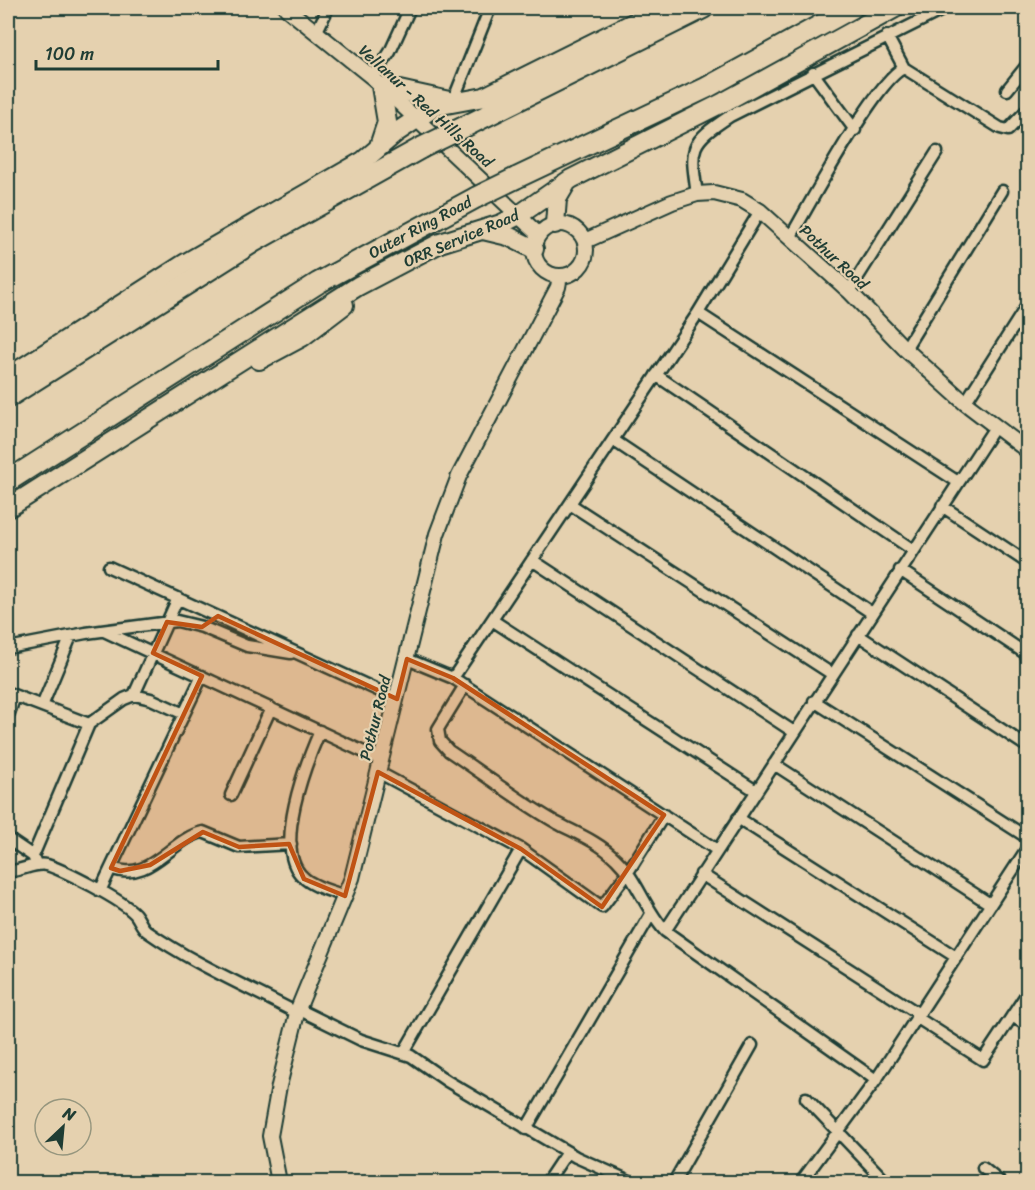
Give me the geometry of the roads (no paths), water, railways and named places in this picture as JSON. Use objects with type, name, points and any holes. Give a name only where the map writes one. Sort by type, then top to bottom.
[{"type":"highway","points":[[8,397],[233,254],[421,148],[703,8]]},
{"type":"highway","name":"Outer Ring Road","points":[[8,481],[318,283],[477,197],[706,88],[852,8]]},
{"type":"main road","points":[[8,377],[184,264],[342,174],[436,105],[473,100],[496,92],[663,8]]},
{"type":"main road","name":"ORR Service Road","points":[[8,508],[369,280],[440,243],[519,215],[568,180],[724,102],[895,8]]},
{"type":"main road","points":[[377,82],[418,96],[453,101]]},
{"type":"main road","points":[[377,82],[387,122],[384,137],[378,148]]},
{"type":"main road","points":[[555,224],[557,199],[568,180]]},
{"type":"main road","points":[[481,230],[536,242]]},
{"type":"street","name":"Vellanur - Red Hills Road","points":[[286,8],[317,31],[417,118],[519,215],[536,242]]},
{"type":"street","points":[[317,31],[328,8]]},
{"type":"street","points":[[377,82],[410,8]]},
{"type":"street","points":[[453,101],[490,8]]},
{"type":"street","points":[[698,194],[693,162],[694,150],[700,138],[730,116],[946,8]]},
{"type":"street","points":[[887,36],[904,68],[1000,129],[1008,130],[1028,109]]},
{"type":"street","points":[[1007,90],[1028,64]]},
{"type":"street","points":[[790,238],[878,94],[898,70],[904,68]]},
{"type":"street","points":[[813,73],[855,130]]},
{"type":"street","points":[[849,291],[937,152]]},
{"type":"street","points":[[905,349],[1002,191]]},
{"type":"street","name":"Pothur Road","points":[[585,241],[672,202],[698,194],[725,195],[742,200],[760,211],[849,291],[905,349],[965,403],[1027,450]]},
{"type":"street","points":[[453,678],[698,313],[760,211]]},
{"type":"street","points":[[555,224],[573,227],[585,241],[586,254],[581,266],[572,274],[560,276],[543,270],[536,260],[536,242],[555,224]]},
{"type":"street","name":"Pothur Road","points":[[279,1182],[270,1136],[279,1086],[298,1011],[345,896],[397,699],[427,573],[451,493],[558,287],[560,276]]},
{"type":"street","points":[[965,403],[1028,304]]},
{"type":"street","points":[[698,313],[958,482]]},
{"type":"street","points":[[656,375],[913,550]]},
{"type":"street","points":[[665,931],[995,427]]},
{"type":"street","points":[[613,440],[872,612]]},
{"type":"street","points":[[570,504],[832,674]]},
{"type":"street","points":[[942,506],[1028,563]]},
{"type":"street","points":[[532,560],[794,732]]},
{"type":"street","points":[[109,567],[397,699]]},
{"type":"street","points":[[900,570],[1028,655]]},
{"type":"street","points":[[134,695],[178,598]]},
{"type":"street","points":[[202,627],[218,616]]},
{"type":"street","points":[[492,620],[756,791]]},
{"type":"street","points":[[8,648],[71,636],[177,621],[202,627],[247,646],[298,654]]},
{"type":"street","points":[[104,631],[320,731],[520,849],[602,907],[664,816]]},
{"type":"street","points":[[858,635],[1028,747]]},
{"type":"street","points":[[42,706],[71,636]]},
{"type":"street","points":[[407,659],[453,678],[717,850]]},
{"type":"street","points":[[100,891],[202,676]]},
{"type":"street","points":[[465,686],[438,729],[440,741],[449,752],[557,822],[599,845],[628,872],[651,914],[665,931],[876,1080]]},
{"type":"street","points":[[8,716],[11,695],[89,724]]},
{"type":"street","points":[[8,871],[16,872],[35,860],[89,724],[124,699],[134,695],[151,699],[184,714]]},
{"type":"street","points":[[814,701],[1028,838]]},
{"type":"street","points":[[231,795],[271,708]]},
{"type":"street","points":[[320,731],[306,763],[297,794],[291,844],[293,864],[304,879],[345,896]]},
{"type":"street","points":[[774,764],[990,904]]},
{"type":"street","points":[[738,818],[956,957]]},
{"type":"street","points":[[111,868],[120,871],[135,871],[150,865],[188,838],[203,832],[239,847],[291,844]]},
{"type":"street","points":[[8,839],[35,860],[100,891],[125,907],[135,915],[140,925],[172,947],[361,1040],[404,1052],[606,1178],[632,1182]]},
{"type":"street","points":[[801,1182],[876,1080],[1028,847]]},
{"type":"street","points":[[404,1052],[520,849]]},
{"type":"street","points":[[701,874],[983,1060],[1028,992]]},
{"type":"street","points":[[526,1129],[651,914]]},
{"type":"street","points":[[1012,1016],[1028,1026]]},
{"type":"street","points":[[674,1182],[752,1045]]},
{"type":"street","points":[[806,1098],[886,1182]]},
{"type":"street","points":[[547,1182],[567,1152]]},
{"type":"street","points":[[983,1168],[1000,1182]]}]
